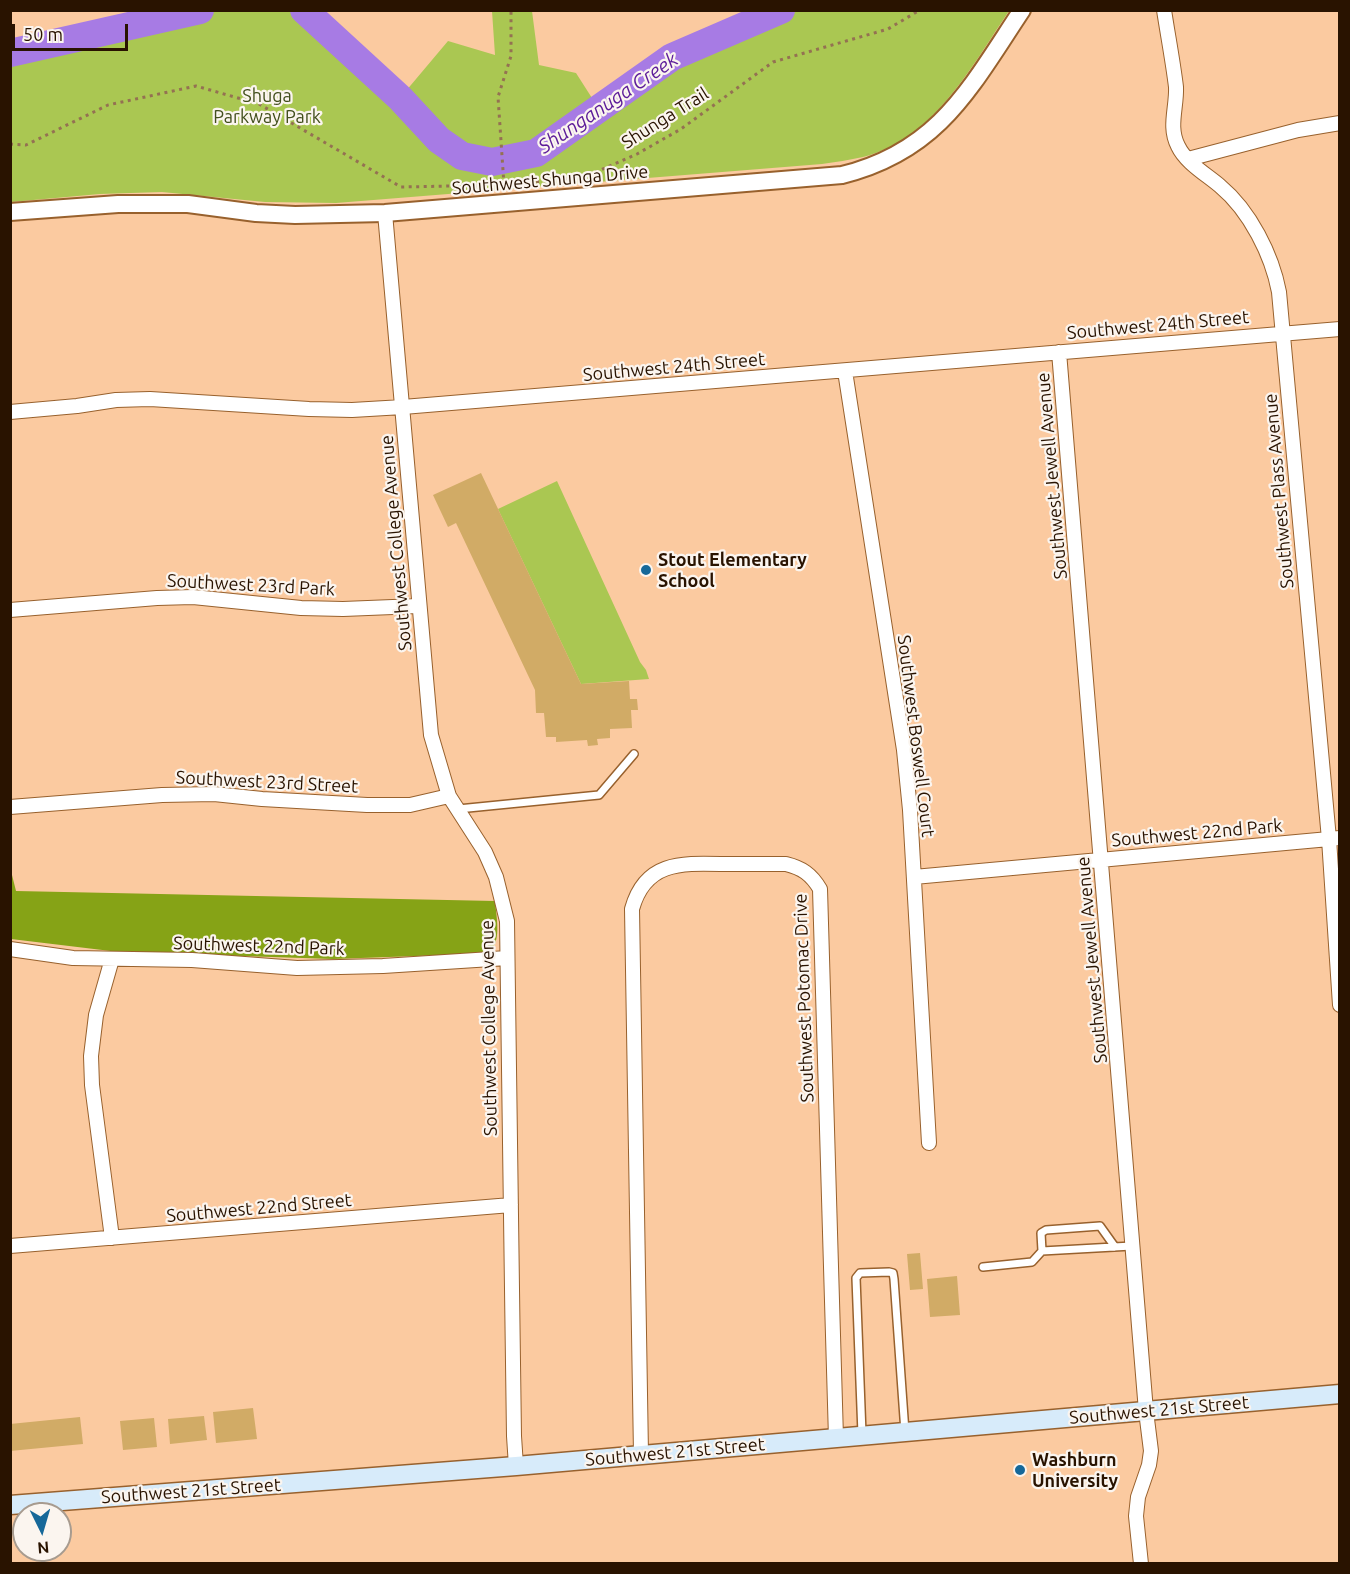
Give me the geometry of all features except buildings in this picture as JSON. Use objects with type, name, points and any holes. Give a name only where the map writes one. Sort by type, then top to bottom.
[{"type":"main road","name":"Southwest 21st Street","points":[[10,1505],[516,1466],[1340,1394]]},
{"type":"street","name":"Southwest Shunga Drive","points":[[10,212],[118,204],[189,204],[256,213],[295,215],[384,213],[812,178],[859,170],[884,161],[912,146],[947,117],[966,94],[1022,10]]},
{"type":"street","name":"Southwest Plass Avenue","points":[[1164,10],[1176,88],[1173,136],[1188,159],[1222,188],[1246,217],[1269,254],[1279,292],[1334,839],[1340,1005]]},
{"type":"street","points":[[1188,159],[1298,130],[1340,123]]},
{"type":"street","name":"Southwest College Avenue","points":[[384,213],[403,407],[430,735],[449,796],[485,852],[496,877],[507,921],[516,1466]]},
{"type":"street","name":"Southwest 24th Street","points":[[10,412],[116,400],[150,399],[309,409],[352,410],[403,407],[1340,329]]},
{"type":"street","name":"Southwest Jewell Avenue","points":[[1059,352],[1132,1246],[1151,1451],[1149,1465],[1138,1497],[1136,1516],[1141,1563]]},
{"type":"street","name":"Southwest Boswell Court","points":[[845,371],[904,750],[910,810],[929,1143]]},
{"type":"street","name":"Southwest 23rd Park","points":[[10,610],[193,597],[301,608],[418,606]]},
{"type":"street","name":"Southwest 23rd Street","points":[[10,807],[162,795],[214,794],[366,806],[410,805],[449,796]]},
{"type":"street","name":"Southwest 22nd Park","points":[[914,877],[1334,839]]},
{"type":"street","name":"Southwest Potomac Drive","points":[[641,1454],[632,909],[638,892],[650,878],[665,868],[686,863],[786,864],[808,873],[820,889],[836,1438]]},
{"type":"street","name":"Southwest 22nd Park","points":[[10,949],[73,958],[192,960],[297,968],[383,966],[507,958]]},
{"type":"street","points":[[112,959],[96,1016],[91,1056],[92,1085],[112,1238]]},
{"type":"street","name":"Southwest 22nd Street","points":[[10,1246],[511,1205]]},
{"type":"lane","points":[[458,809],[599,795],[634,754]]},
{"type":"lane","points":[[1042,1251],[1041,1233],[1046,1230],[1094,1225],[1100,1226],[1116,1247]]},
{"type":"lane","points":[[983,1267],[1032,1262],[1042,1251],[1132,1246]]},
{"type":"lane","points":[[862,1436],[856,1278],[860,1273],[889,1272],[893,1274],[905,1432]]},
{"type":"path","points":[[504,184],[498,97],[511,56],[511,10]]},
{"type":"path","name":"Shunga Trail","points":[[10,144],[26,145],[108,105],[196,86],[260,104],[400,187],[504,184],[565,179],[594,173],[637,154],[681,129],[773,62],[888,28],[920,10]]},
{"type":"green space","name":"Shuga Parkway Park","points":[[200,11],[304,11],[400,98],[448,41],[495,55],[492,11],[532,11],[539,65],[576,73],[599,109],[672,57],[781,11],[1009,11],[965,77],[930,118],[888,148],[853,159],[822,164],[336,203],[265,202],[162,192],[100,194],[11,202],[11,53]]},
{"type":"green space","points":[[557,481],[649,679],[581,684],[498,509]]},
{"type":"green space","points":[[10,867],[16,891],[495,901],[497,937],[492,949],[482,954],[333,959],[119,952],[11,939]]},
{"type":"waterway","name":"Shunganuga Creek","points":[[10,53],[200,10]]},
{"type":"waterway","name":"Shunganuga Creek","points":[[304,10],[400,98],[439,140],[462,156],[492,162],[536,153],[672,57],[781,10]]},
{"type":"place","name":"Stout Elementary School","points":[[646,570]]},
{"type":"place","name":"Washburn University","points":[[1020,1470]]}]
